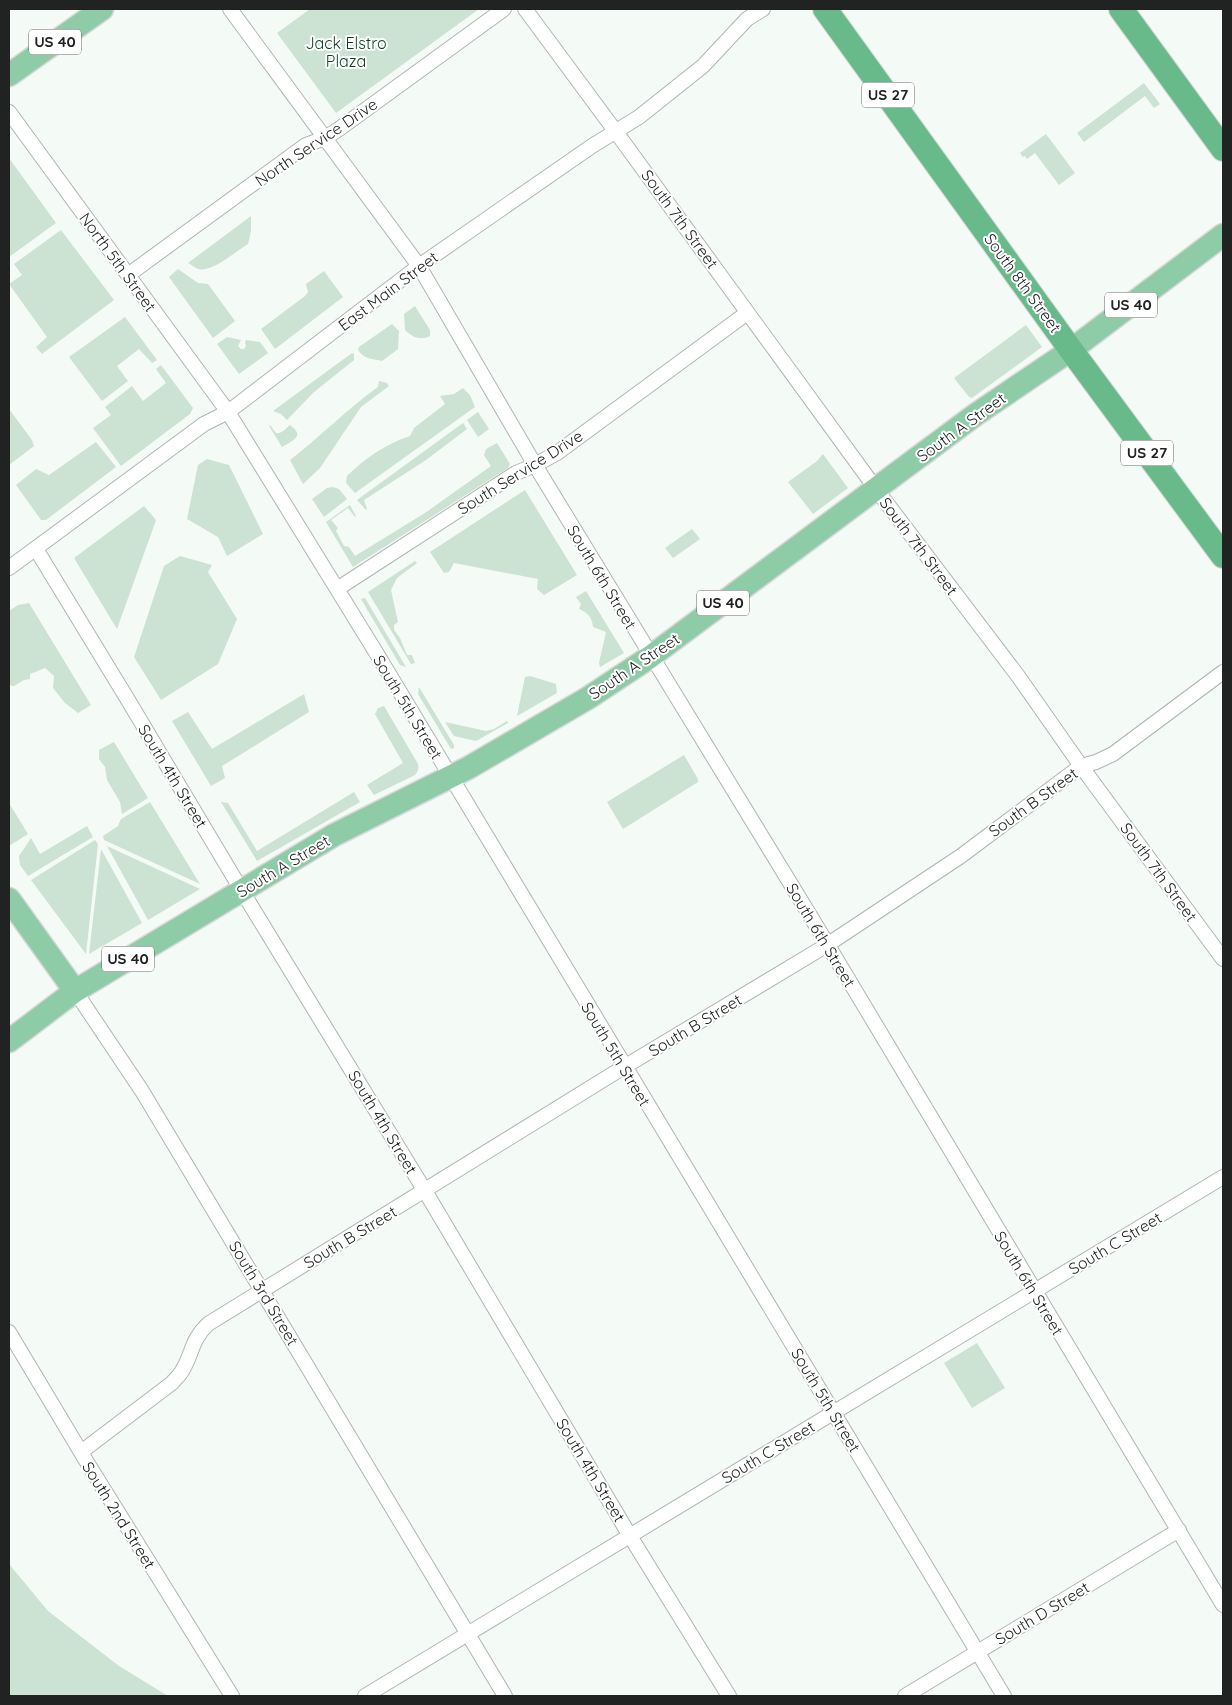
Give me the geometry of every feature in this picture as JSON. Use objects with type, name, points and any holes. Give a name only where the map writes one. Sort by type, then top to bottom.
[{"type":"highway","name":"South 8th Street","points":[[825,9],[1071,350],[1223,556]]},
{"type":"highway","points":[[1121,9],[1223,149]]},
{"type":"main road","name":"US 40","points":[[9,75],[102,9]]},
{"type":"main road","name":"South A Street","points":[[9,1041],[74,991],[334,835],[450,778],[588,698],[650,657],[975,415],[1071,350],[1223,235]]},
{"type":"main road","name":"South 3rd Street","points":[[9,898],[74,991]]},
{"type":"street","name":"South 6th Street","points":[[230,9],[419,266],[535,466],[650,657],[665,677],[1223,1604]]},
{"type":"street","name":"North Service Drive","points":[[128,275],[306,145],[325,138],[339,129],[504,9]]},
{"type":"street","name":"South 7th Street","points":[[526,9],[876,489],[1018,676],[1081,766],[1223,959]]},
{"type":"street","name":"East Main Street","points":[[9,568],[204,424],[228,412],[419,266],[592,146],[639,117],[703,66],[747,19],[763,9]]},
{"type":"street","name":"North 5th Street","points":[[9,112],[228,412]]},
{"type":"street","name":"South Service Drive","points":[[337,590],[516,473],[535,466],[557,453],[747,313]]},
{"type":"street","name":"South 5th Street","points":[[228,412],[1004,1696]]},
{"type":"street","name":"South 4th Street","points":[[36,549],[425,1191],[630,1536],[729,1696]]},
{"type":"street","name":"South B Street","points":[[81,1452],[172,1383],[182,1372],[194,1340],[199,1332],[208,1324],[624,1067],[827,945],[961,856],[1081,766],[1096,762],[1113,754],[1223,672]]},
{"type":"street","name":"South 3rd Street","points":[[74,991],[142,1091],[505,1696]]},
{"type":"street","name":"South C Street","points":[[365,1696],[1223,1177]]},
{"type":"street","name":"South 2nd Street","points":[[9,1332],[232,1696]]},
{"type":"street","name":"South D Street","points":[[905,1696],[1179,1530]]},
{"type":"green space","name":"Jack Elstro Plaza","points":[[310,9],[479,9],[336,113],[277,33]]},
{"type":"green space","points":[[1144,83],[1160,104],[1154,108],[1145,96],[1084,142],[1077,133]]},
{"type":"green space","points":[[1046,134],[1075,173],[1059,185],[1035,153],[1027,159],[1020,153]]},
{"type":"green space","points":[[9,158],[56,223],[9,257]]},
{"type":"green space","points":[[251,216],[251,231],[248,244],[224,261],[210,268],[198,269],[188,263]]},
{"type":"green space","points":[[61,230],[114,300],[42,354],[36,347],[47,337],[9,284],[22,275],[14,264]]},
{"type":"green space","points":[[178,269],[198,283],[208,284],[235,321],[213,338],[169,277]]},
{"type":"green space","points":[[324,271],[343,297],[275,349],[261,329],[305,296],[308,292],[306,284]]},
{"type":"green space","points":[[415,306],[430,330],[430,336],[416,338],[405,330],[404,314]]},
{"type":"green space","points":[[125,317],[157,360],[152,363],[139,349],[117,366],[128,381],[102,401],[69,357]]},
{"type":"green space","points":[[392,324],[399,331],[398,349],[382,361],[369,358],[360,353],[359,347]]},
{"type":"green space","points":[[1026,325],[1042,347],[972,398],[969,397],[954,378]]},
{"type":"green space","points":[[227,337],[241,340],[238,346],[241,349],[244,349],[246,346],[246,340],[260,342],[268,353],[239,374],[217,344]]},
{"type":"green space","points":[[352,353],[354,354],[354,360],[314,392],[287,420],[281,414],[273,411]]},
{"type":"green space","points":[[161,365],[193,408],[190,414],[121,466],[93,428],[111,415],[105,407],[132,386],[143,401],[166,383],[156,369]]},
{"type":"green space","points":[[379,381],[387,383],[389,386],[361,407],[320,468],[303,484],[290,460],[355,404],[378,387]]},
{"type":"green space","points":[[463,388],[470,395],[475,407],[355,493],[346,483],[347,476],[361,463],[384,447],[410,436],[414,428],[445,404],[440,396],[454,394]]},
{"type":"green space","points":[[9,409],[32,440],[34,446],[9,465]]},
{"type":"green space","points":[[478,412],[489,429],[478,437],[467,420]]},
{"type":"green space","points":[[463,423],[467,429],[426,460],[364,500],[366,510],[357,500]]},
{"type":"green space","points":[[270,425],[276,433],[280,433],[290,425],[297,432],[296,438],[282,447]]},
{"type":"green space","points":[[96,442],[116,467],[46,520],[41,520],[16,485],[36,469],[49,475]]},
{"type":"green space","points":[[497,443],[510,464],[508,468],[353,567],[326,522],[350,505],[355,517],[348,508],[331,520],[338,528],[336,531],[344,546],[349,547],[355,556],[425,513],[491,466],[484,455],[486,449]]},
{"type":"green space","points":[[823,454],[848,488],[813,514],[788,482],[817,461]]},
{"type":"green space","points":[[207,459],[229,465],[263,534],[227,556],[218,537],[187,519],[198,465]]},
{"type":"green space","points":[[327,488],[339,489],[347,499],[324,517],[312,499]]},
{"type":"green space","points":[[525,490],[577,575],[544,595],[537,589],[538,579],[454,563],[449,572],[444,573],[430,552]]},
{"type":"green space","points":[[144,506],[156,520],[117,629],[74,558]]},
{"type":"green space","points":[[692,529],[700,539],[673,558],[665,548]]},
{"type":"green space","points":[[180,556],[212,565],[208,572],[237,619],[218,664],[161,700],[134,657],[164,566]]},
{"type":"green space","points":[[415,561],[417,563],[397,578],[391,590],[398,622],[394,625],[394,630],[400,638],[407,655],[412,655],[415,663],[411,664],[368,592]]},
{"type":"green space","points":[[586,591],[624,653],[600,667],[599,663],[606,632],[593,627],[589,616],[579,609],[581,604],[576,597]]},
{"type":"green space","points":[[365,598],[406,667],[400,665],[361,599]]},
{"type":"green space","points":[[29,603],[91,705],[78,713],[65,703],[53,688],[54,676],[45,668],[30,674],[30,679],[14,686],[11,686],[9,682],[9,611],[18,605]]},
{"type":"green space","points":[[530,676],[556,684],[557,693],[517,716],[525,677]]},
{"type":"green space","points":[[419,687],[454,748],[451,749],[418,694]]},
{"type":"green space","points":[[304,694],[309,712],[222,766],[225,778],[211,786],[172,721],[188,712],[212,749]]},
{"type":"green space","points":[[384,706],[418,764],[418,769],[413,776],[374,795],[367,785],[403,763],[375,714],[378,708]]},
{"type":"green space","points":[[507,721],[508,723],[476,741],[454,736],[445,722],[486,731],[494,729]]},
{"type":"green space","points":[[114,742],[148,798],[122,814],[120,802],[107,780],[105,767],[99,759],[99,750]]},
{"type":"green space","points":[[684,755],[698,782],[623,829],[607,802]]},
{"type":"green space","points":[[354,792],[360,802],[257,861],[221,802],[228,803],[257,851]]},
{"type":"green space","points":[[150,802],[200,884],[104,840],[103,836],[118,826],[121,819]]},
{"type":"green space","points":[[9,803],[28,834],[9,846]]},
{"type":"green space","points":[[87,826],[93,837],[28,876],[20,865],[19,856],[31,838],[40,854]]},
{"type":"green space","points":[[95,840],[98,844],[86,954],[31,880]]},
{"type":"green space","points":[[107,846],[200,889],[148,920]]},
{"type":"green space","points":[[101,849],[142,923],[89,954]]},
{"type":"green space","points":[[977,1343],[1005,1388],[972,1408],[944,1363]]},
{"type":"green space","points":[[9,1564],[48,1611],[119,1666],[168,1696],[9,1696]]}]
